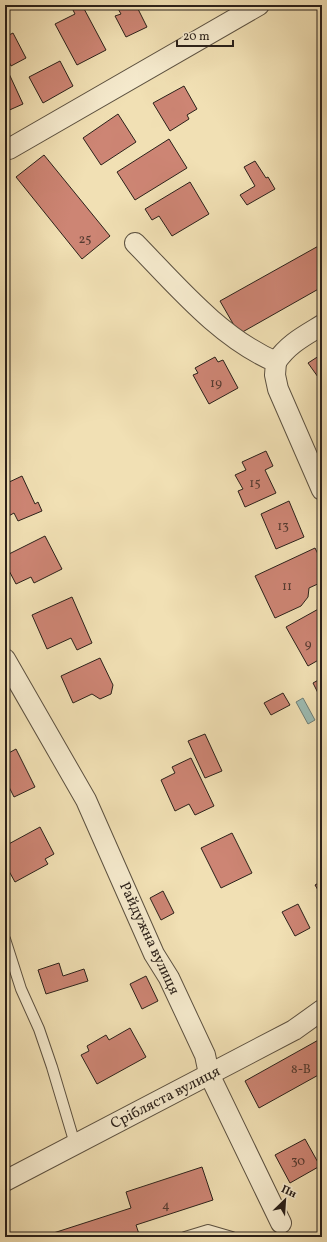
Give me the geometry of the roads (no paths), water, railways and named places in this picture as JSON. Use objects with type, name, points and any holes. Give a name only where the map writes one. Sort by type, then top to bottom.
[{"type":"street","points":[[8,149],[259,5]]},
{"type":"street","points":[[135,243],[186,295],[225,331],[258,354],[276,362]]},
{"type":"street","points":[[322,325],[292,343],[283,351],[276,362],[275,375],[278,389],[322,490]]},
{"type":"street","name":"Райдужна вулиця","points":[[5,659],[86,800],[154,954],[169,978],[205,1055],[209,1074],[281,1223]]},
{"type":"street","name":"Срібляста вулиця","points":[[5,1181],[294,1030],[322,1010]]},
{"type":"lane","points":[[5,939],[21,989],[39,1029],[75,1144]]},
{"type":"lane","points":[[185,1237],[208,1230],[232,1237]]},
{"type":"water","points":[[303,698],[315,720],[308,724],[296,702]]}]
